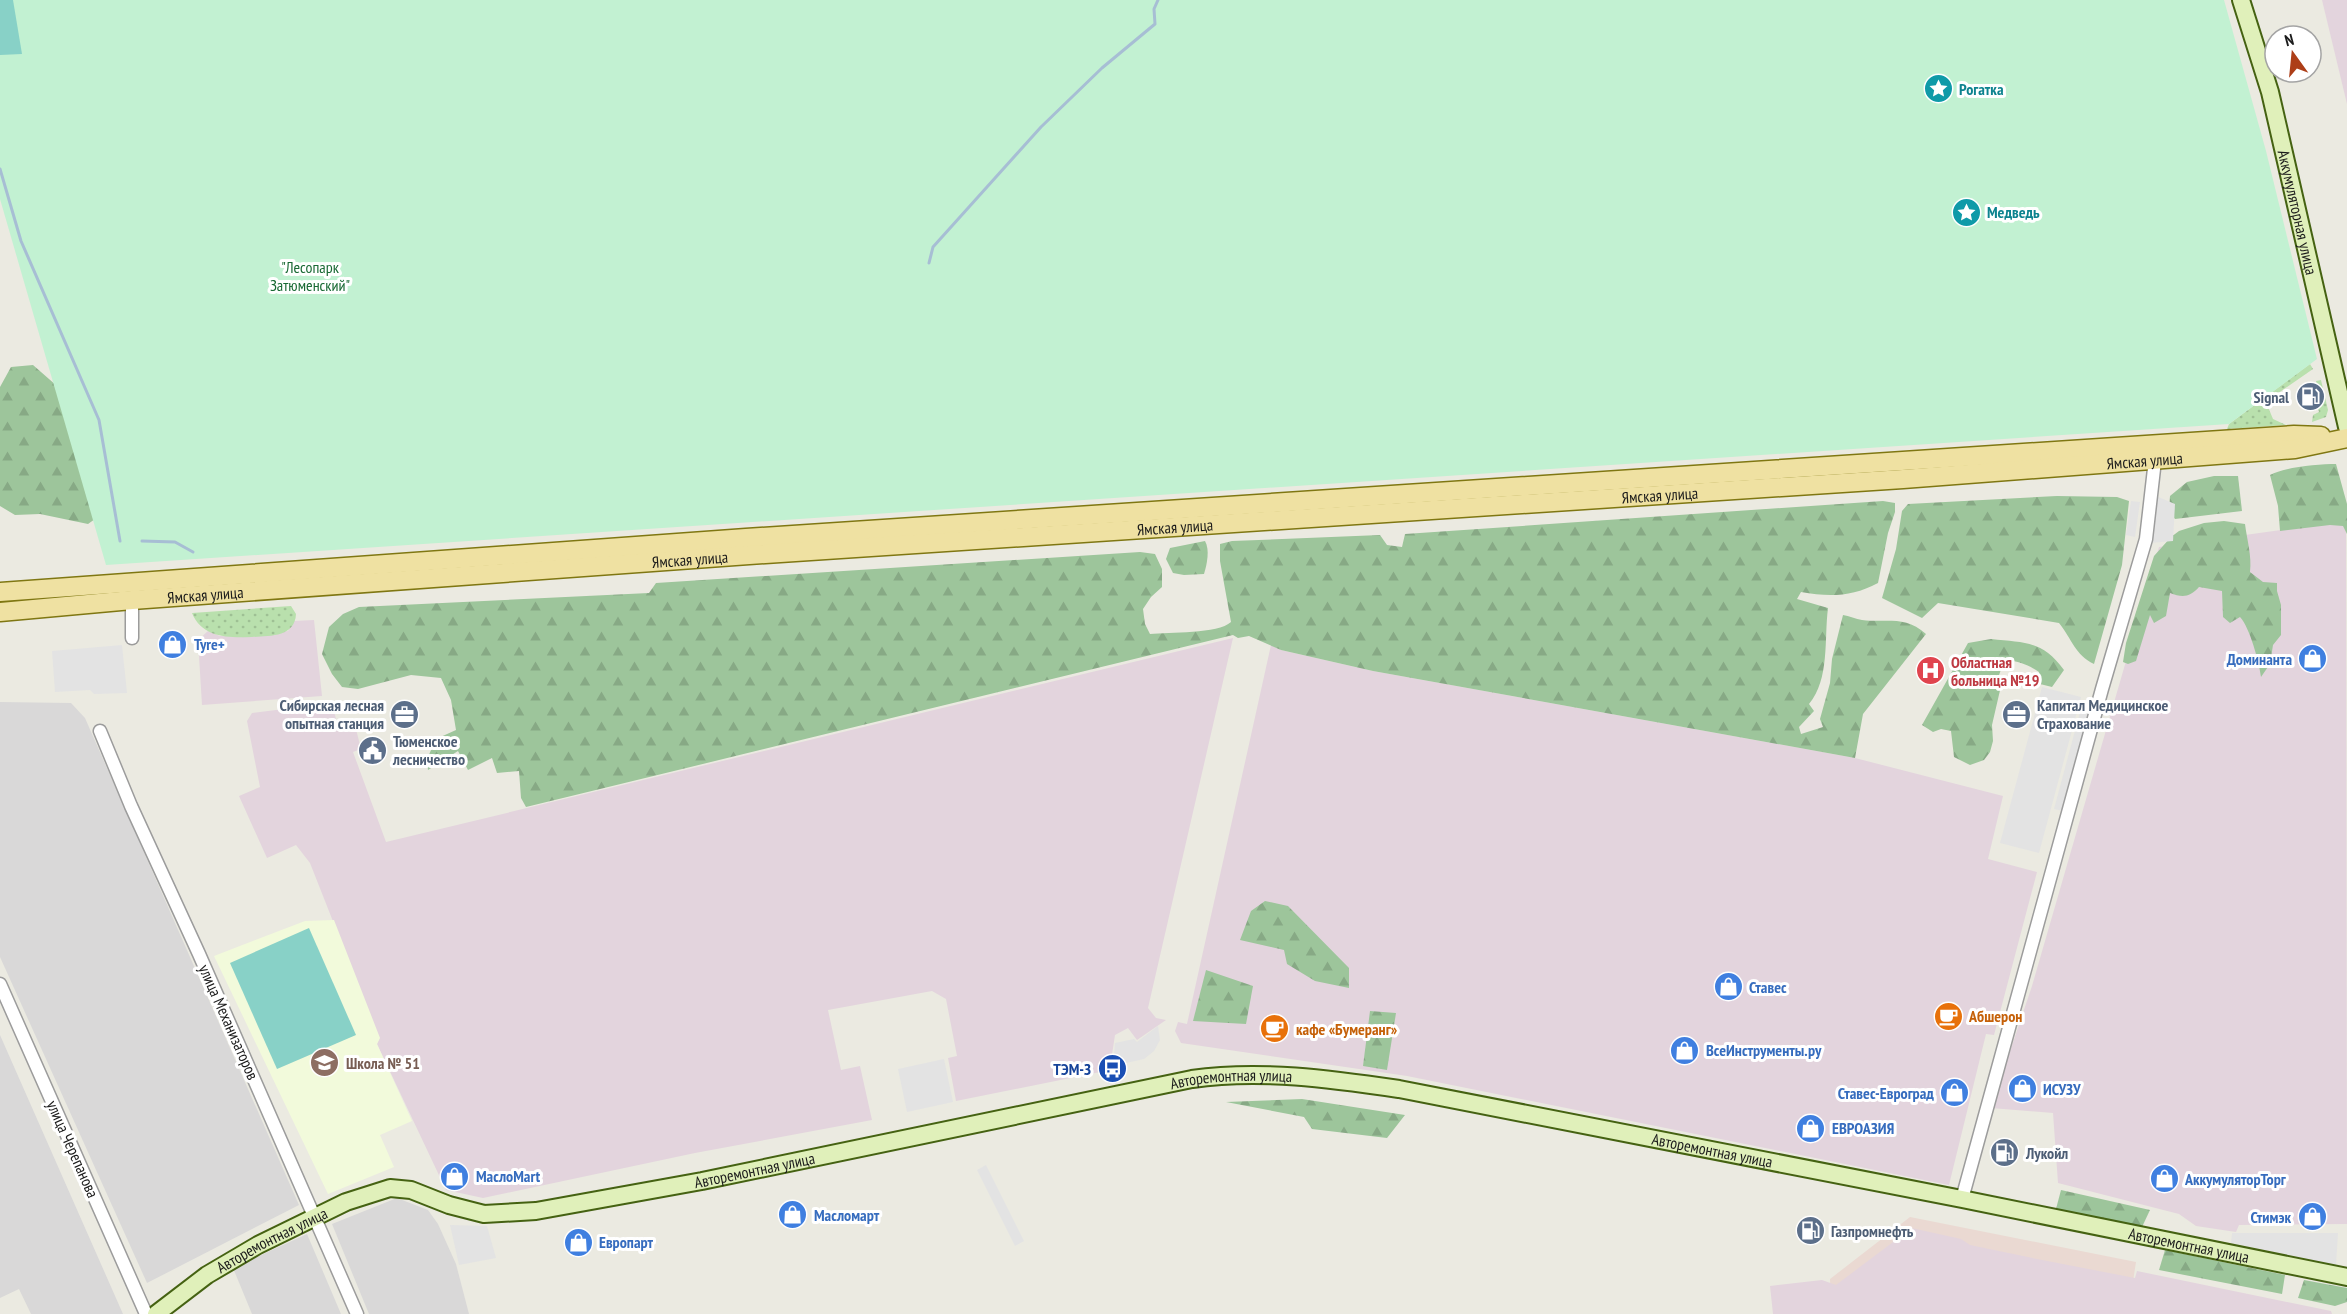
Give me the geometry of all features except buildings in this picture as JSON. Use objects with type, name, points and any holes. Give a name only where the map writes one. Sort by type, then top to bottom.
[{"type":"main road","name":"Ямская улица","points":[[0,612],[132,600],[749,555],[2294,435],[2347,438]]},
{"type":"main road","name":"Ямская улица","points":[[0,592],[758,537],[1583,491],[1903,479],[2295,449],[2347,438]]},
{"type":"street","name":"Аккумуляторная улица","points":[[2241,0],[2270,92],[2347,427]]},
{"type":"street","points":[[1962,1199],[2102,689],[2146,538],[2155,460]]},
{"type":"street","points":[[132,600],[132,638]]},
{"type":"street","name":"улица Механизаторов","points":[[100,731],[131,806],[199,954],[357,1314]]},
{"type":"street","name":"улица Черепанова","points":[[0,984],[146,1314]]},
{"type":"street","name":"Авторемонтная улица","points":[[156,1314],[235,1257],[314,1217],[365,1195],[390,1188],[411,1190],[448,1205],[484,1214],[515,1214],[579,1205],[957,1130],[1192,1079],[1243,1075],[1355,1083],[1399,1089],[2345,1276]]},
{"type":"shaded area","points":[[0,0],[13,0],[22,54],[0,55]]},
{"type":"shaded area","points":[[2322,0],[2347,0],[2347,104]]},
{"type":"shaded area","points":[[2156,496],[2175,504],[2173,541],[2150,543]]},
{"type":"shaded area","points":[[2131,501],[2140,502],[2135,537],[2126,535]]},
{"type":"shaded area","points":[[2346,521],[2347,1224],[2239,1225],[2236,1232],[2196,1226],[2179,1214],[2058,1183],[2053,1113],[1991,1108],[2032,986],[2159,547]]},
{"type":"shaded area","points":[[314,620],[322,696],[202,705],[198,640],[208,631],[220,636],[288,631],[294,621]]},
{"type":"shaded area","points":[[1233,638],[1148,1008],[1156,1018],[1166,1020],[1137,1040],[1128,1028],[1115,1035],[1111,1061],[1105,1071],[956,1101],[948,1058],[957,1056],[946,999],[932,991],[828,1010],[841,1070],[860,1066],[872,1120],[695,1153],[483,1198],[446,1190],[377,1044],[379,1038],[310,863],[296,845],[267,858],[239,796],[260,787],[247,721],[252,713],[332,703],[338,727],[355,725],[361,749],[353,752],[386,842]]},
{"type":"shaded area","points":[[122,645],[127,693],[94,694],[90,690],[55,692],[52,651]]},
{"type":"shaded area","points":[[1271,645],[1281,650],[1373,671],[1855,758],[2003,796],[1988,859],[2037,872],[1994,1035],[1986,1034],[1949,1185],[1407,1076],[1181,1043],[1175,1031],[1178,1022],[1187,1024]]},
{"type":"shaded area","points":[[2042,687],[2081,697],[2039,853],[2000,843]]},
{"type":"shaded area","points":[[0,702],[71,703],[85,718],[299,1205],[147,1283],[0,957]]},
{"type":"shaded area","points":[[2080,712],[2089,714],[2063,811],[2054,809]]},
{"type":"shaded area","name":"Школа № 51","points":[[334,920],[380,1038],[377,1044],[412,1121],[380,1135],[394,1167],[328,1194],[214,956],[305,921]]},
{"type":"shaded area","points":[[309,928],[356,1035],[277,1069],[230,963]]},
{"type":"shaded area","points":[[1158,1026],[1160,1040],[1154,1051],[1144,1059],[1113,1066],[1115,1043],[1134,1039],[1137,1042]]},
{"type":"shaded area","points":[[0,1035],[123,1314],[31,1314],[19,1289],[0,1298]]},
{"type":"shaded area","points":[[944,1059],[953,1102],[907,1112],[898,1069]]},
{"type":"shaded area","points":[[986,1165],[1024,1241],[1015,1246],[977,1170]]},
{"type":"shaded area","points":[[397,1198],[428,1210],[438,1224],[456,1264],[469,1314],[369,1314],[332,1224]]},
{"type":"shaded area","points":[[1910,1217],[2136,1262],[2128,1314],[1797,1314],[1831,1302],[1830,1279]]},
{"type":"shaded area","points":[[450,1225],[487,1226],[496,1258],[459,1265]]},
{"type":"shaded area","points":[[1907,1227],[1961,1239],[1970,1245],[2037,1259],[2135,1278],[2137,1271],[2331,1311],[2332,1314],[1773,1314],[1770,1286],[1822,1280],[1836,1285],[1905,1233]]},
{"type":"shaded area","points":[[2232,1233],[2338,1233],[2336,1265],[2231,1243]]},
{"type":"shaded area","points":[[307,1234],[341,1314],[252,1314],[233,1268]]},
{"type":"green space","name":"\"Лесопарк Затюменский\"","points":[[0,0],[2224,0],[2266,151],[2317,359],[2229,424],[106,565],[0,199]]},
{"type":"green space","points":[[2310,364],[2313,369],[2277,394],[2268,407],[2273,419],[2286,425],[2227,429],[2229,424]]},
{"type":"green space","points":[[33,365],[57,386],[102,514],[88,524],[40,514],[15,515],[0,506],[0,387],[11,367]]},
{"type":"green space","points":[[2321,380],[2328,410],[2326,417],[2312,422],[2313,415],[2319,412],[2317,405],[2320,400],[2316,381]]},
{"type":"green space","points":[[2336,464],[2347,504],[2347,534],[2343,526],[2330,525],[2280,531],[2278,506],[2270,475],[2311,465]]},
{"type":"green space","points":[[2214,476],[2238,476],[2242,511],[2175,519],[2169,511],[2170,496],[2187,482]]},
{"type":"green space","points":[[2057,496],[2117,497],[2129,501],[2122,565],[2094,664],[2082,656],[2059,623],[1938,603],[1922,618],[1882,598],[1896,549],[1902,511],[1908,504]]},
{"type":"green space","points":[[1883,501],[1895,503],[1895,512],[1888,533],[1878,583],[1859,591],[1840,595],[1801,592],[1797,599],[1828,608],[1823,671],[1816,694],[1809,704],[1814,711],[1799,727],[1801,734],[1823,727],[1820,719],[1830,683],[1832,659],[1843,615],[1862,620],[1903,622],[1911,624],[1926,634],[1863,714],[1855,758],[1373,671],[1281,650],[1249,636],[1238,638],[1233,635],[526,807],[521,798],[519,771],[497,773],[492,758],[468,770],[458,751],[428,770],[427,759],[436,739],[456,730],[451,700],[441,678],[411,675],[358,689],[342,687],[332,674],[322,654],[329,627],[343,614],[359,607],[649,593],[656,583],[1140,552],[1155,554],[1162,569],[1162,587],[1143,609],[1145,624],[1150,634],[1193,632],[1216,629],[1231,622],[1220,561],[1220,544],[1232,541],[1380,535],[1387,545],[1402,547],[1405,534]]},
{"type":"green space","points":[[2224,521],[2245,524],[2250,554],[2250,572],[2263,582],[2277,583],[2281,605],[2281,635],[2273,645],[2270,664],[2261,677],[2254,646],[2244,622],[2240,617],[2230,623],[2223,617],[2222,591],[2199,587],[2186,596],[2170,593],[2166,616],[2154,623],[2150,615],[2136,661],[2128,664],[2123,662],[2126,643],[2154,556],[2179,531],[2204,523]]},
{"type":"green space","points":[[1205,541],[1208,553],[1204,574],[1173,573],[1166,559],[1170,548]]},
{"type":"green space","points":[[291,606],[296,614],[295,622],[291,627],[280,634],[266,636],[217,635],[202,627],[192,613]]},
{"type":"green space","points":[[1991,639],[2023,643],[2040,648],[2056,660],[2064,670],[2052,687],[2040,684],[2039,672],[2031,667],[2018,662],[2004,661],[1998,678],[2001,686],[1992,725],[1993,741],[1990,752],[1984,760],[1970,765],[1954,757],[1951,731],[1941,729],[1933,732],[1922,725],[1968,643]]},
{"type":"green space","points":[[1265,901],[1288,906],[1349,968],[1349,988],[1315,981],[1287,964],[1284,950],[1240,940],[1251,911]]},
{"type":"green space","points":[[1206,970],[1253,986],[1246,1024],[1193,1021]]},
{"type":"green space","points":[[1370,1011],[1396,1013],[1387,1070],[1363,1066]]},
{"type":"green space","points":[[1302,1099],[1405,1115],[1387,1138],[1312,1129],[1304,1117],[1226,1102]]},
{"type":"green space","points":[[2061,1190],[2150,1210],[2142,1227],[2056,1209]]},
{"type":"green space","points":[[2165,1250],[2285,1275],[2282,1294],[2159,1270]]},
{"type":"green space","points":[[2304,1280],[2347,1288],[2347,1302],[2335,1306],[2298,1298]]},
{"type":"waterway","points":[[929,263],[933,247],[1041,127],[1102,68],[1155,24],[1154,9],[1158,0]]},
{"type":"waterway","points":[[0,169],[21,241],[99,420],[120,541]]},
{"type":"waterway","points":[[142,541],[175,542],[193,552]]},
{"type":"place","name":"Рогатка","points":[[1938,89]]},
{"type":"place","name":"Медведь","points":[[1966,212]]},
{"type":"place","name":"Signal","points":[[2310,397]]},
{"type":"place","name":"Tyre+","points":[[173,644]]},
{"type":"place","name":"Доминанта","points":[[2313,659]]},
{"type":"place","name":"Областная больница №19","points":[[1930,671]]},
{"type":"place","name":"Сибирская лесная опытная станция","points":[[405,714]]},
{"type":"place","name":"Капитал Медицинское Страхование","points":[[2016,714]]},
{"type":"place","name":"Тюменское лесничество","points":[[372,750]]},
{"type":"place","name":"Ставес","points":[[1728,987]]},
{"type":"place","name":"Абшерон","points":[[1948,1016]]},
{"type":"place","name":"кафе «Бумеранг»","points":[[1275,1029]]},
{"type":"place","name":"ВсеИнструменты.ру","points":[[1685,1050]]},
{"type":"place","name":"Школа № 51","points":[[325,1063]]},
{"type":"place","name":"ТЭМ-З","points":[[1112,1069]]},
{"type":"place","name":"ИСУЗУ","points":[[2022,1089]]},
{"type":"place","name":"Ставес-Евроград","points":[[1955,1093]]},
{"type":"place","name":"ЕВРОАЗИЯ","points":[[1811,1128]]},
{"type":"place","name":"Лукойл","points":[[2005,1153]]},
{"type":"place","name":"МаслоMart","points":[[455,1176]]},
{"type":"place","name":"АккумуляторТорг","points":[[2164,1179]]},
{"type":"place","name":"Масломарт","points":[[793,1215]]},
{"type":"place","name":"Стимэк","points":[[2312,1217]]},
{"type":"place","name":"Газпромнефть","points":[[1810,1231]]},
{"type":"place","name":"Европарт","points":[[578,1242]]}]
